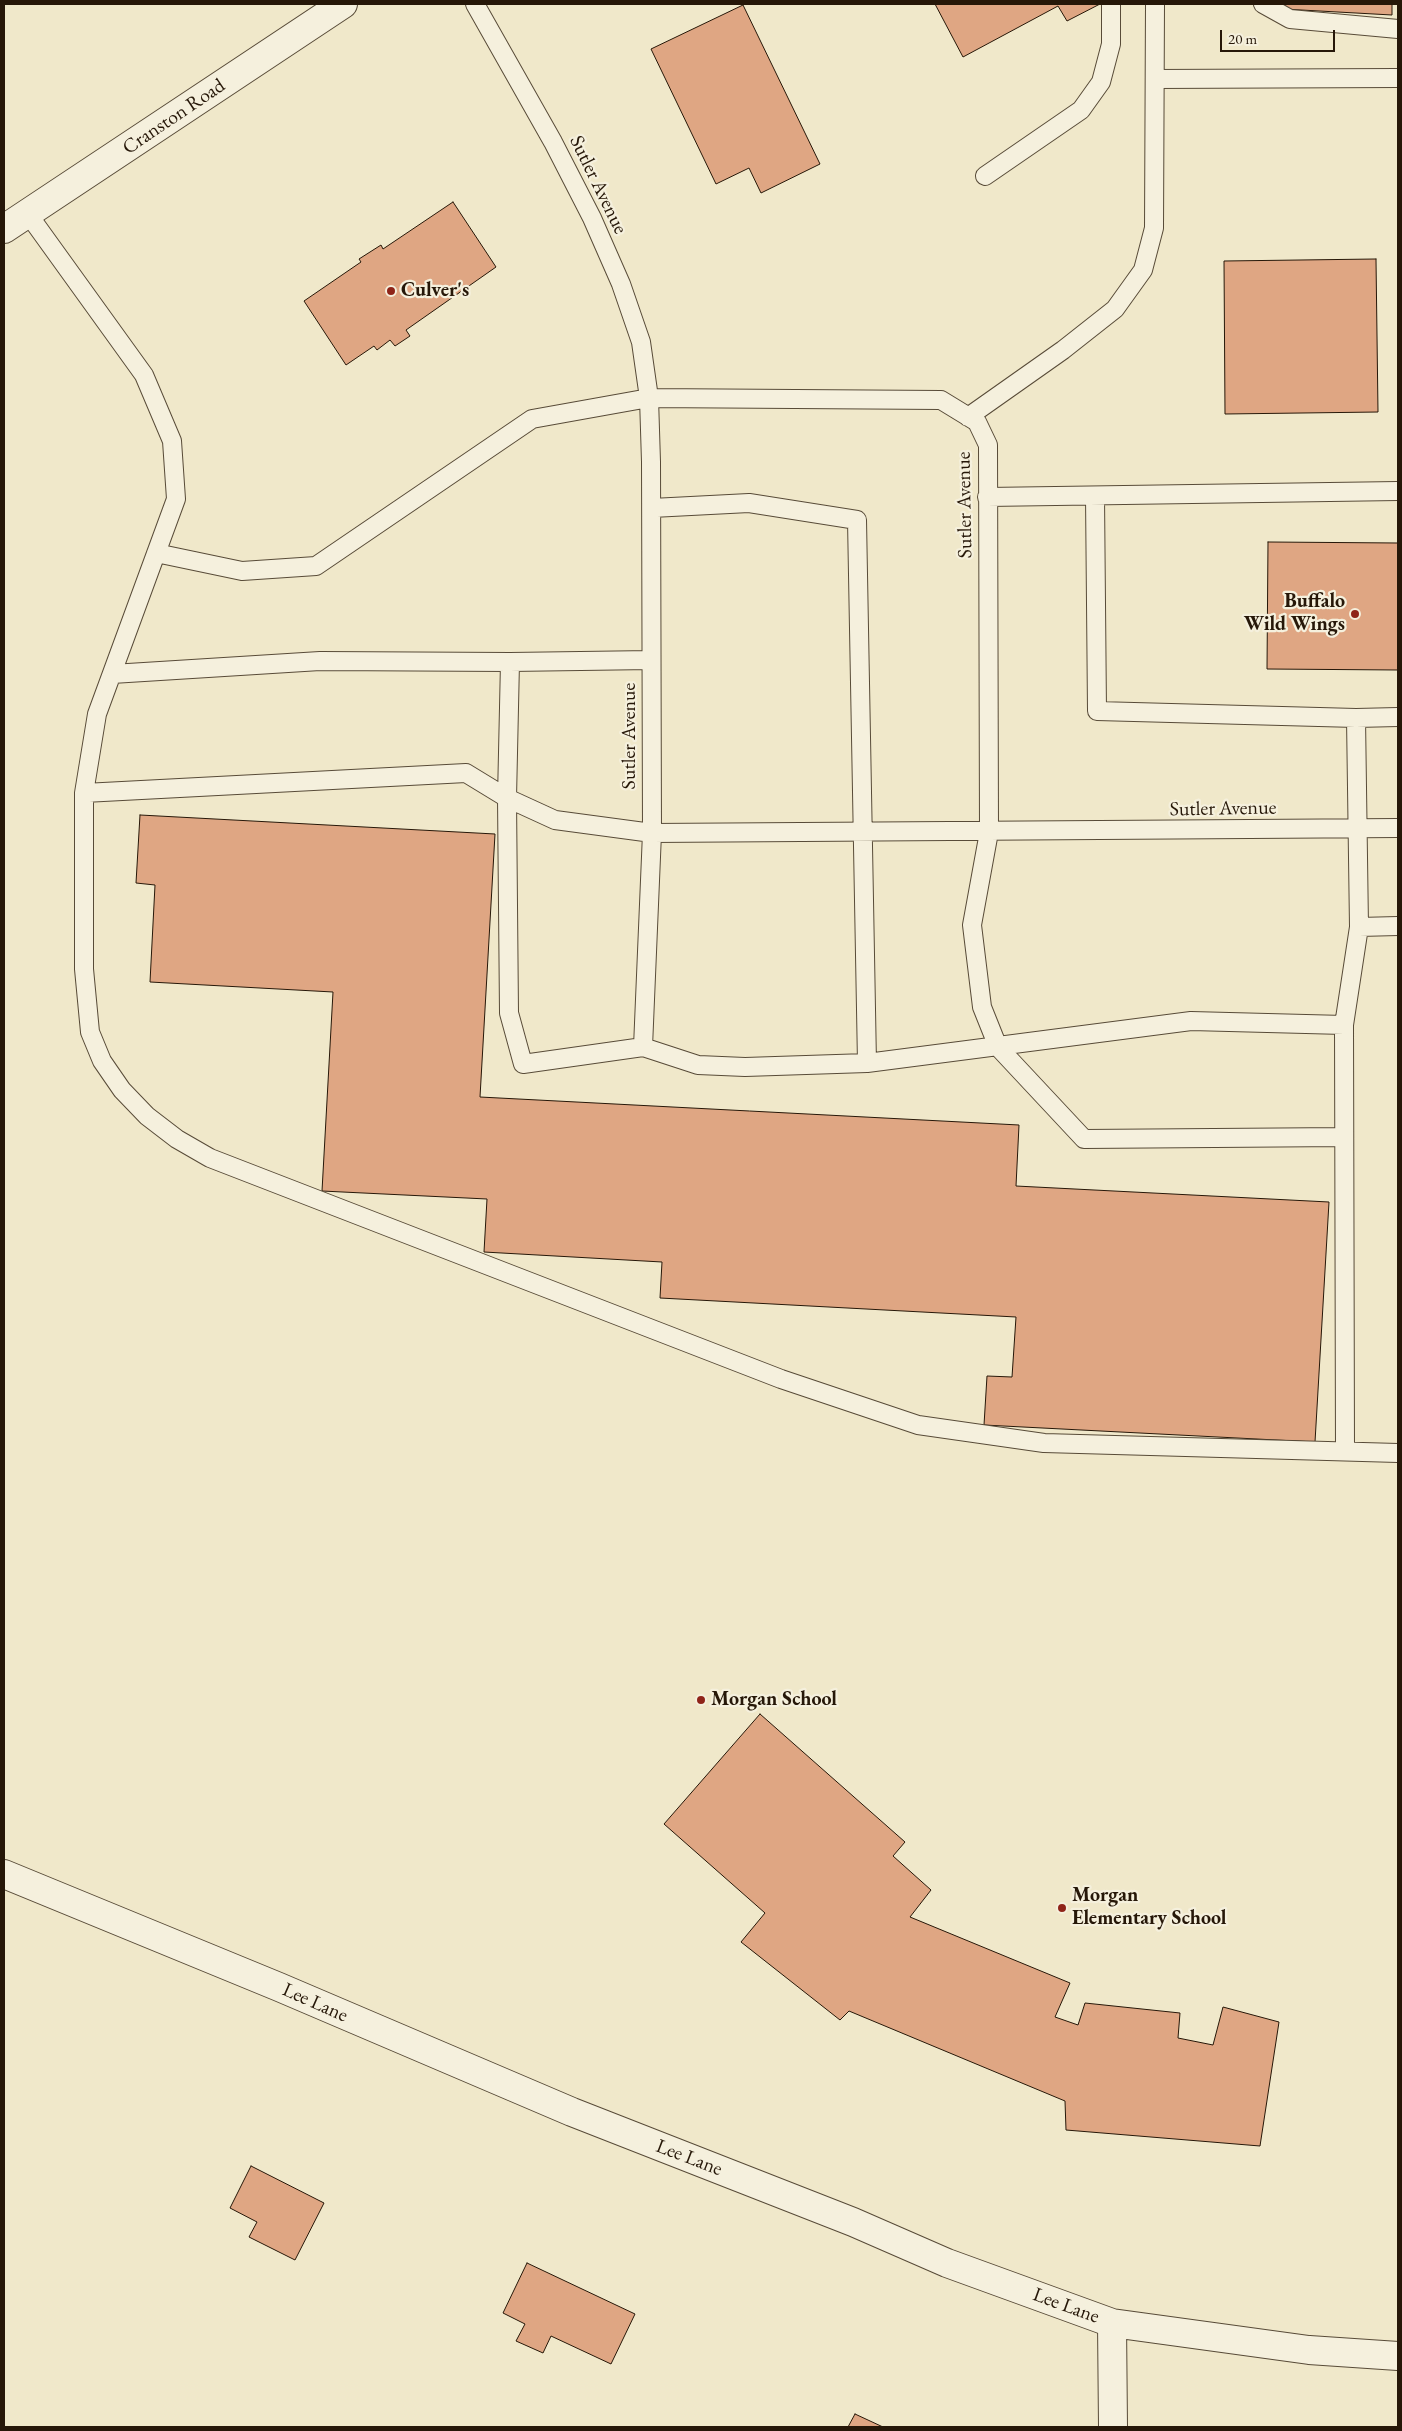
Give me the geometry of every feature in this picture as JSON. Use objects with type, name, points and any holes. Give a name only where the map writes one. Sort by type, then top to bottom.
[{"type":"street","name":"Cranston Road","points":[[4,230],[343,4]]},
{"type":"street","name":"Lee Lane","points":[[4,1874],[279,1987],[572,2112],[853,2222],[947,2263],[1112,2323],[1309,2350],[1398,2356]]},
{"type":"street","points":[[1112,2323],[1113,2427]]},
{"type":"lane","name":"Sutler Avenue","points":[[475,4],[553,142],[592,218],[621,284],[641,342],[649,398],[652,508],[652,833],[643,1047]]},
{"type":"lane","points":[[985,176],[1081,110],[1101,82],[1111,44],[1111,4]]},
{"type":"lane","points":[[968,417],[1063,350],[1115,309],[1143,270],[1154,228],[1155,4]]},
{"type":"lane","points":[[1263,4],[1290,19],[1398,29]]},
{"type":"lane","points":[[1155,79],[1398,78]]},
{"type":"lane","points":[[28,214],[144,374],[172,441],[176,499],[97,714],[84,793],[84,969],[90,1032],[102,1061],[122,1090],[147,1116],[177,1139],[210,1158],[781,1379],[918,1425],[1044,1443],[1398,1453]]},
{"type":"lane","points":[[156,553],[242,571],[316,566],[532,419],[649,398]]},
{"type":"lane","name":"Sutler Avenue","points":[[649,398],[941,400],[977,422],[988,445],[989,832]]},
{"type":"lane","points":[[988,497],[1398,491]]},
{"type":"lane","points":[[1095,496],[1097,711],[1356,718],[1398,717]]},
{"type":"lane","points":[[652,508],[749,503],[857,520],[867,1063]]},
{"type":"lane","points":[[112,674],[320,661],[510,662],[652,660]]},
{"type":"lane","points":[[510,662],[507,798],[509,1013],[523,1064],[643,1047],[698,1065],[745,1067],[867,1063],[1191,1022],[1344,1025]]},
{"type":"lane","points":[[1344,1452],[1344,1025],[1359,927],[1356,718]]},
{"type":"lane","points":[[84,793],[466,773],[507,798],[555,820],[652,833]]},
{"type":"lane","name":"Sutler Avenue","points":[[652,833],[1398,828]]},
{"type":"lane","points":[[989,832],[972,924],[982,1007],[998,1047],[1084,1138],[1344,1137]]},
{"type":"lane","points":[[1359,927],[1398,926]]},
{"type":"building","points":[[935,4],[1100,4],[1067,21],[1058,6],[963,57]]},
{"type":"building","points":[[1283,4],[1392,4],[1392,15],[1283,9]]},
{"type":"building","points":[[743,5],[820,164],[761,193],[749,168],[716,184],[651,49]]},
{"type":"building","name":"Culver's","points":[[453,202],[496,267],[406,330],[410,336],[395,346],[390,340],[377,350],[374,346],[346,365],[304,301],[361,262],[359,259],[381,245],[383,249]]},
{"type":"building","points":[[1376,259],[1378,412],[1225,414],[1224,261]]},
{"type":"building","points":[[1268,542],[1398,543],[1398,670],[1267,669]]},
{"type":"building","points":[[140,815],[495,834],[480,1097],[1019,1125],[1016,1186],[1329,1202],[1315,1442],[984,1425],[987,1376],[1012,1377],[1016,1317],[660,1298],[662,1262],[484,1252],[487,1199],[322,1191],[333,992],[150,982],[155,885],[136,883]]},
{"type":"building","points":[[760,1714],[905,1842],[893,1856],[931,1890],[910,1917],[1070,1983],[1055,2017],[1078,2025],[1085,2003],[1180,2013],[1178,2038],[1213,2045],[1223,2007],[1279,2022],[1260,2146],[1066,2130],[1065,2101],[849,2011],[840,2020],[741,1942],[765,1913],[664,1824]]},
{"type":"building","points":[[251,2166],[324,2203],[295,2260],[249,2237],[257,2222],[230,2208]]},
{"type":"building","points":[[527,2263],[635,2314],[611,2364],[551,2336],[543,2353],[516,2341],[525,2324],[503,2313]]},
{"type":"building","points":[[855,2414],[883,2427],[848,2427]]},
{"type":"place","name":"Culver's","points":[[391,291]]},
{"type":"place","name":"Buffalo Wild Wings","points":[[1355,614]]},
{"type":"place","name":"Morgan School","points":[[701,1700]]},
{"type":"place","name":"Morgan Elementary School","points":[[1062,1908]]}]
